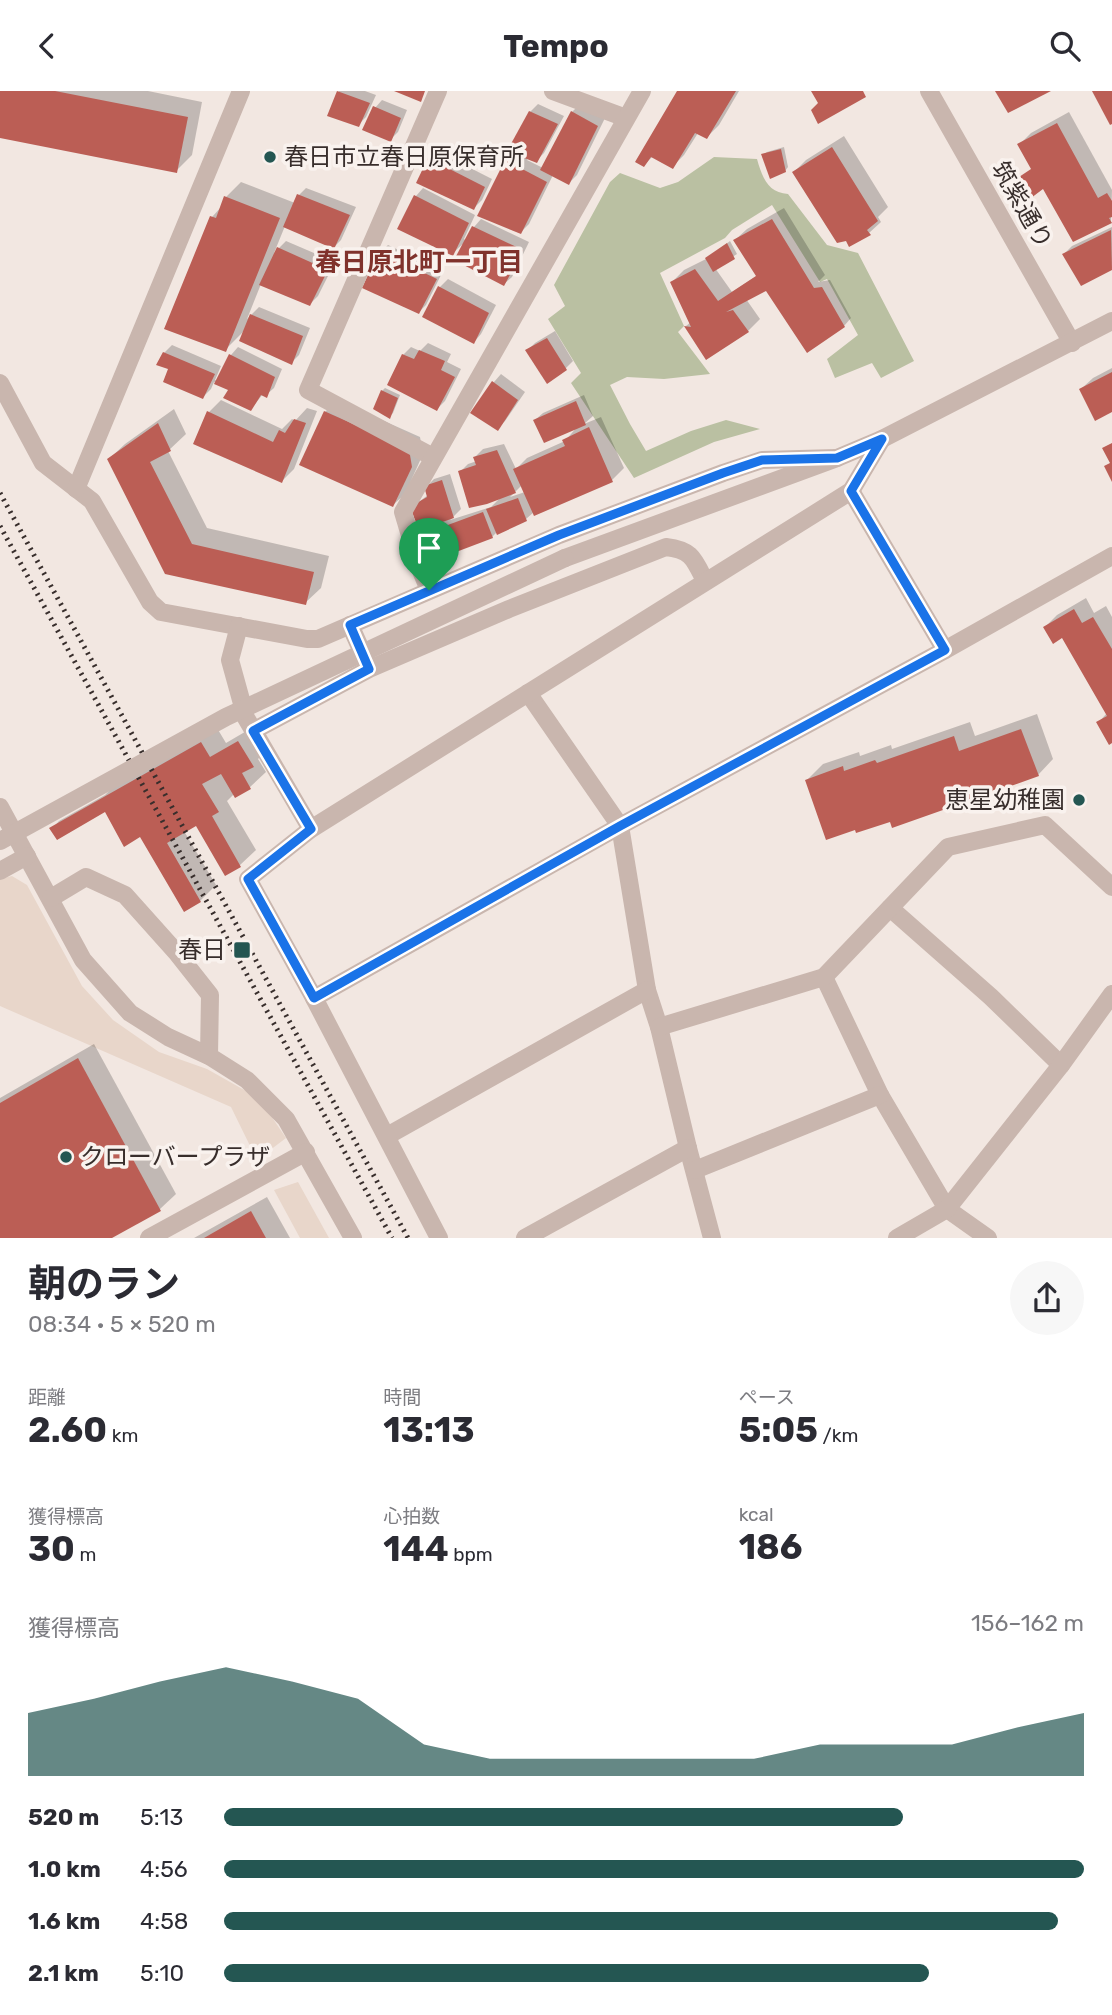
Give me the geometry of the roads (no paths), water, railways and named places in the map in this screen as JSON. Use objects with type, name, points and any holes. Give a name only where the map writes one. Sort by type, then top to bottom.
[{"type":"street","points":[[76,489],[241,91]]},
{"type":"street","points":[[433,457],[308,390],[438,91]]},
{"type":"street","points":[[553,91],[626,118]]},
{"type":"street","points":[[429,590],[403,512],[642,91]]},
{"type":"street","name":"筑紫通り","points":[[929,91],[1072,343]]},
{"type":"street","points":[[0,841],[226,716],[565,558],[882,439],[1112,321]]},
{"type":"street","points":[[0,383],[43,463],[92,501],[150,602],[161,612],[307,639],[318,639],[559,535],[762,460],[837,458]]},
{"type":"street","points":[[439,1238],[314,998],[248,879],[311,829],[851,491],[882,439]]},
{"type":"street","points":[[851,491],[945,650]]},
{"type":"street","points":[[253,731],[369,669],[509,609],[666,547],[682,549],[694,558],[705,581]]},
{"type":"street","points":[[314,998],[620,826],[1112,556]]},
{"type":"street","points":[[350,625],[369,669]]},
{"type":"street","points":[[239,626],[230,660],[246,718],[311,829]]},
{"type":"street","points":[[528,693],[620,826],[647,990],[659,1027],[712,1238]]},
{"type":"street","points":[[1,811],[83,960],[130,1013],[247,1080],[286,1119],[353,1238]]},
{"type":"street","points":[[659,1027],[824,977],[948,847],[1045,825],[1112,887]]},
{"type":"street","points":[[0,871],[27,856]]},
{"type":"street","points":[[51,898],[86,877],[125,895],[210,995],[209,1056]]},
{"type":"street","points":[[890,908],[991,997],[1060,1065]]},
{"type":"street","points":[[824,977],[880,1095],[947,1209],[988,1238]]},
{"type":"street","points":[[387,1136],[647,990]]},
{"type":"street","points":[[897,1238],[947,1209],[1112,994]]},
{"type":"street","points":[[695,1170],[880,1095]]},
{"type":"street","points":[[525,1238],[688,1148]]},
{"type":"street","points":[[149,1238],[306,1152]]},
{"type":"railway","points":[[0,493],[408,1238]]},
{"type":"railway","points":[[0,526],[392,1238]]},
{"type":"place","name":"春日市立春日原保育所","points":[[270,157]]},
{"type":"place","name":"恵星幼稚園","points":[[1079,800]]},
{"type":"place","name":"春日","points":[[242,950]]},
{"type":"place","name":"クローバープラザ","points":[[66,1157]]},
{"type":"district","name":"春日原北町一丁目","points":[[419,262]]}]
